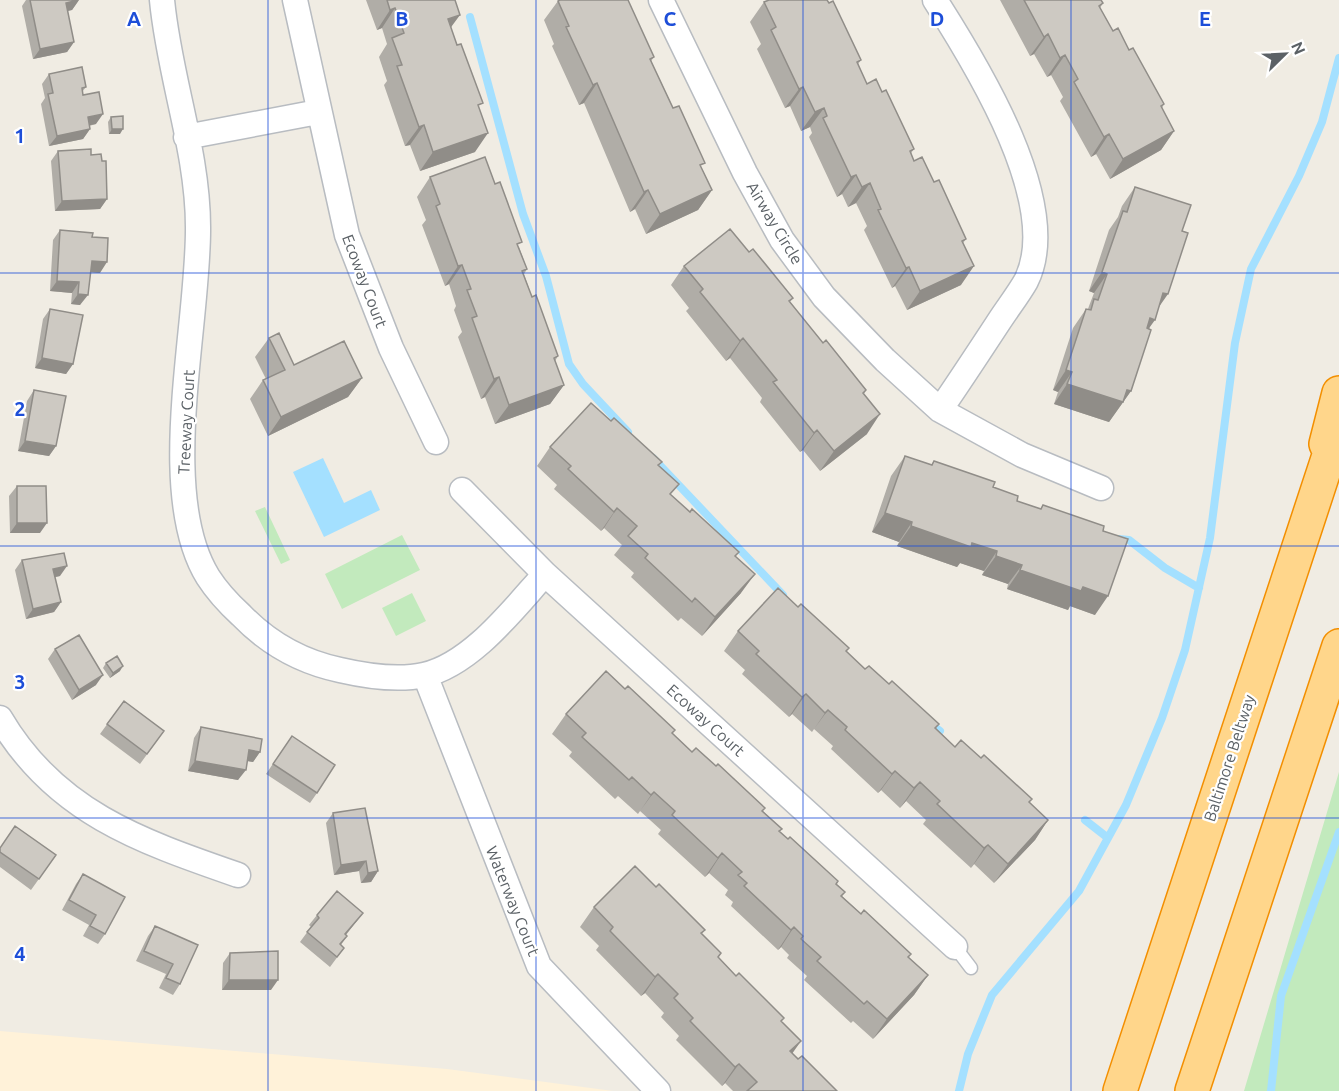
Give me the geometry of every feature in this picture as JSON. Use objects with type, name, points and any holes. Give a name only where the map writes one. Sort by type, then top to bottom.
[{"type":"highway","points":[[1298,550],[1339,393]]},
{"type":"highway","name":"Baltimore Beltway","points":[[1119,1091],[1339,424]]},
{"type":"highway","points":[[1192,1091],[1339,646]]},
{"type":"street","name":"Treeway Court","points":[[162,0],[166,42],[194,174],[198,225],[181,459],[186,509],[196,547],[208,577],[255,630],[290,653],[322,667],[389,677],[425,675],[471,650],[497,627],[545,574]]},
{"type":"street","name":"Ecoway Court","points":[[295,0],[347,235],[367,292],[436,442]]},
{"type":"street","name":"Airway Circle","points":[[661,0],[745,173],[782,240],[824,297],[885,360],[940,410],[1022,455],[1101,488]]},
{"type":"street","points":[[935,0],[966,48],[1022,162],[1032,202],[1036,246],[1026,280],[940,410]]},
{"type":"street","points":[[186,137],[318,112]]},
{"type":"street","name":"Ecoway Court","points":[[462,490],[545,574],[955,947]]},
{"type":"street","name":"Waterway Court","points":[[425,675],[539,966],[658,1091]]},
{"type":"street","points":[[0,718],[13,740],[36,767],[62,792],[93,813],[151,845],[238,875]]},
{"type":"lane","points":[[955,947],[971,968]]},
{"type":"shaded area","points":[[0,1031],[447,1069],[613,1091],[0,1091]]},
{"type":"green space","points":[[265,507],[290,560],[281,564],[255,511]]},
{"type":"green space","points":[[402,535],[420,570],[342,609],[325,574]]},
{"type":"green space","points":[[412,593],[426,621],[396,636],[382,608]]},
{"type":"green space","points":[[1339,772],[1339,1091],[1244,1091]]},
{"type":"water","points":[[323,458],[344,503],[371,490],[380,510],[324,537],[293,472]]},
{"type":"building","points":[[30,0],[78,0],[66,3],[74,42],[40,49]]},
{"type":"building","points":[[387,0],[455,0],[460,15],[448,19],[457,45],[461,44],[483,103],[478,105],[488,133],[433,152],[424,125],[419,127],[397,66],[402,65],[392,38],[404,33],[395,8],[390,10]]},
{"type":"building","points":[[628,0],[654,57],[650,59],[673,108],[679,106],[705,163],[700,165],[712,190],[660,214],[648,190],[644,192],[597,83],[593,85],[566,27],[569,26],[558,1]]},
{"type":"building","points":[[769,0],[827,0],[829,3],[833,1],[861,60],[857,62],[867,84],[876,79],[882,92],[886,90],[914,149],[910,151],[914,161],[922,157],[934,182],[939,180],[966,239],[962,241],[974,266],[920,291],[909,267],[906,268],[878,210],[881,209],[870,183],[862,187],[856,175],[851,177],[823,118],[827,116],[824,108],[815,112],[803,87],[799,89],[771,30],[776,27],[764,2]]},
{"type":"building","points":[[1024,0],[1101,0],[1103,3],[1099,6],[1113,31],[1118,28],[1129,50],[1133,48],[1164,104],[1161,106],[1174,131],[1123,159],[1109,134],[1104,137],[1074,82],[1078,79],[1065,55],[1060,58],[1048,34],[1044,37]]},
{"type":"building","points":[[82,67],[86,87],[82,88],[83,95],[99,92],[103,114],[88,117],[90,129],[57,136],[48,94],[53,93],[49,74]]},
{"type":"building","points":[[123,116],[123,129],[112,129],[111,117]]},
{"type":"building","points":[[91,149],[91,155],[101,154],[102,161],[106,161],[107,199],[62,201],[58,151]]},
{"type":"building","points":[[485,157],[495,184],[500,182],[522,242],[517,244],[527,269],[522,271],[532,297],[536,295],[558,356],[554,358],[564,385],[509,405],[499,377],[494,379],[472,318],[477,316],[467,290],[471,289],[462,265],[458,266],[436,206],[440,204],[430,177]]},
{"type":"building","points":[[1135,187],[1191,205],[1182,231],[1188,233],[1168,294],[1163,293],[1155,320],[1150,318],[1147,328],[1151,330],[1131,391],[1127,390],[1123,402],[1067,384],[1072,372],[1066,370],[1086,309],[1091,310],[1094,299],[1098,300],[1107,274],[1102,272],[1123,211],[1127,212]]},
{"type":"building","points":[[730,229],[749,252],[753,249],[793,298],[789,301],[823,343],[826,340],[866,390],[863,393],[880,414],[834,451],[817,430],[814,433],[773,382],[777,380],[743,338],[740,341],[700,292],[703,289],[684,266]]},
{"type":"building","points":[[60,230],[93,233],[92,237],[108,238],[107,262],[92,261],[88,295],[78,294],[79,282],[57,281]]},
{"type":"building","points":[[50,309],[83,315],[73,364],[42,358]]},
{"type":"building","points":[[279,333],[294,365],[344,341],[362,378],[281,417],[263,380],[285,370],[269,338]]},
{"type":"building","points":[[34,390],[66,396],[56,446],[25,441]]},
{"type":"building","points":[[591,403],[611,421],[614,418],[662,462],[658,465],[679,484],[670,494],[690,512],[692,509],[739,552],[735,556],[755,574],[715,617],[695,598],[692,602],[645,558],[648,554],[628,536],[637,526],[617,508],[614,512],[568,469],[571,466],[550,447]]},
{"type":"building","points":[[905,456],[932,465],[934,461],[995,482],[993,487],[1018,496],[1017,501],[1041,509],[1043,505],[1104,526],[1103,531],[1128,539],[1108,596],[1083,587],[1081,591],[1020,570],[1022,565],[996,556],[997,551],[972,543],[971,547],[911,526],[912,522],[885,513]]},
{"type":"building","points":[[17,486],[46,486],[47,523],[17,523]]},
{"type":"building","points":[[64,553],[67,566],[53,569],[61,602],[33,609],[22,560]]},
{"type":"building","points":[[778,588],[798,607],[801,604],[849,648],[846,651],[865,669],[869,666],[889,684],[892,681],[939,724],[935,728],[955,747],[961,740],[981,758],[984,755],[1032,799],[1029,802],[1048,820],[1008,864],[988,845],[984,848],[937,804],[940,801],[920,782],[914,788],[895,771],[892,774],[845,730],[847,727],[828,710],[825,713],[806,694],[802,697],[756,654],[759,651],[738,631]]},
{"type":"building","points":[[79,635],[103,675],[79,690],[55,649]]},
{"type":"building","points":[[117,656],[123,666],[113,673],[106,663]]},
{"type":"building","points":[[606,671],[625,689],[628,686],[675,730],[672,733],[692,752],[696,748],[716,766],[718,764],[765,808],[762,811],[782,829],[779,831],[788,839],[790,837],[838,881],[836,884],[845,892],[841,896],[861,914],[864,910],[911,954],[908,957],[928,975],[887,1019],[867,1001],[864,1004],[817,961],[821,957],[801,939],[803,936],[794,927],[791,930],[744,886],[747,883],[738,875],[742,872],[722,853],[718,858],[672,815],[675,811],[654,792],[651,795],[632,777],[629,780],[582,737],[586,733],[566,714]]},
{"type":"building","points":[[124,701],[164,731],[147,754],[107,724]]},
{"type":"building","points":[[201,727],[262,739],[260,752],[249,750],[246,770],[195,761]]},
{"type":"building","points":[[292,736],[335,765],[317,793],[273,764]]},
{"type":"building","points":[[365,808],[378,871],[368,873],[366,861],[341,865],[333,813]]},
{"type":"building","points":[[15,826],[56,855],[39,879],[0,852],[0,848]]},
{"type":"building","points":[[635,866],[656,887],[659,884],[705,930],[701,933],[721,953],[718,957],[736,976],[739,973],[784,1018],[781,1021],[801,1041],[790,1051],[798,1059],[802,1056],[837,1091],[747,1091],[757,1082],[739,1064],[735,1067],[690,1021],[693,1018],[674,998],[678,994],[658,974],[655,977],[610,931],[613,927],[594,907]]},
{"type":"building","points":[[83,874],[125,897],[105,934],[90,926],[96,915],[69,900]]},
{"type":"building","points":[[337,891],[363,913],[345,934],[347,936],[340,944],[344,948],[337,957],[307,932],[319,918],[317,915]]},
{"type":"building","points":[[155,926],[198,945],[180,984],[166,978],[173,964],[144,951]]},
{"type":"building","points":[[278,951],[278,980],[229,980],[230,953]]},
{"type":"waterway","points":[[470,17],[523,214],[546,276],[569,364],[583,384],[628,432]]},
{"type":"waterway","points":[[959,1091],[968,1054],[992,995],[1079,891],[1126,805],[1162,718],[1185,650],[1210,538],[1235,343],[1251,269],[1299,176],[1322,122],[1339,58]]},
{"type":"waterway","points":[[653,458],[783,595]]},
{"type":"waterway","points":[[1119,539],[1129,540],[1165,568],[1199,588]]},
{"type":"waterway","points":[[929,723],[940,731]]},
{"type":"waterway","points":[[1085,820],[1108,838]]},
{"type":"waterway","points":[[1271,1091],[1281,996],[1339,832]]}]
